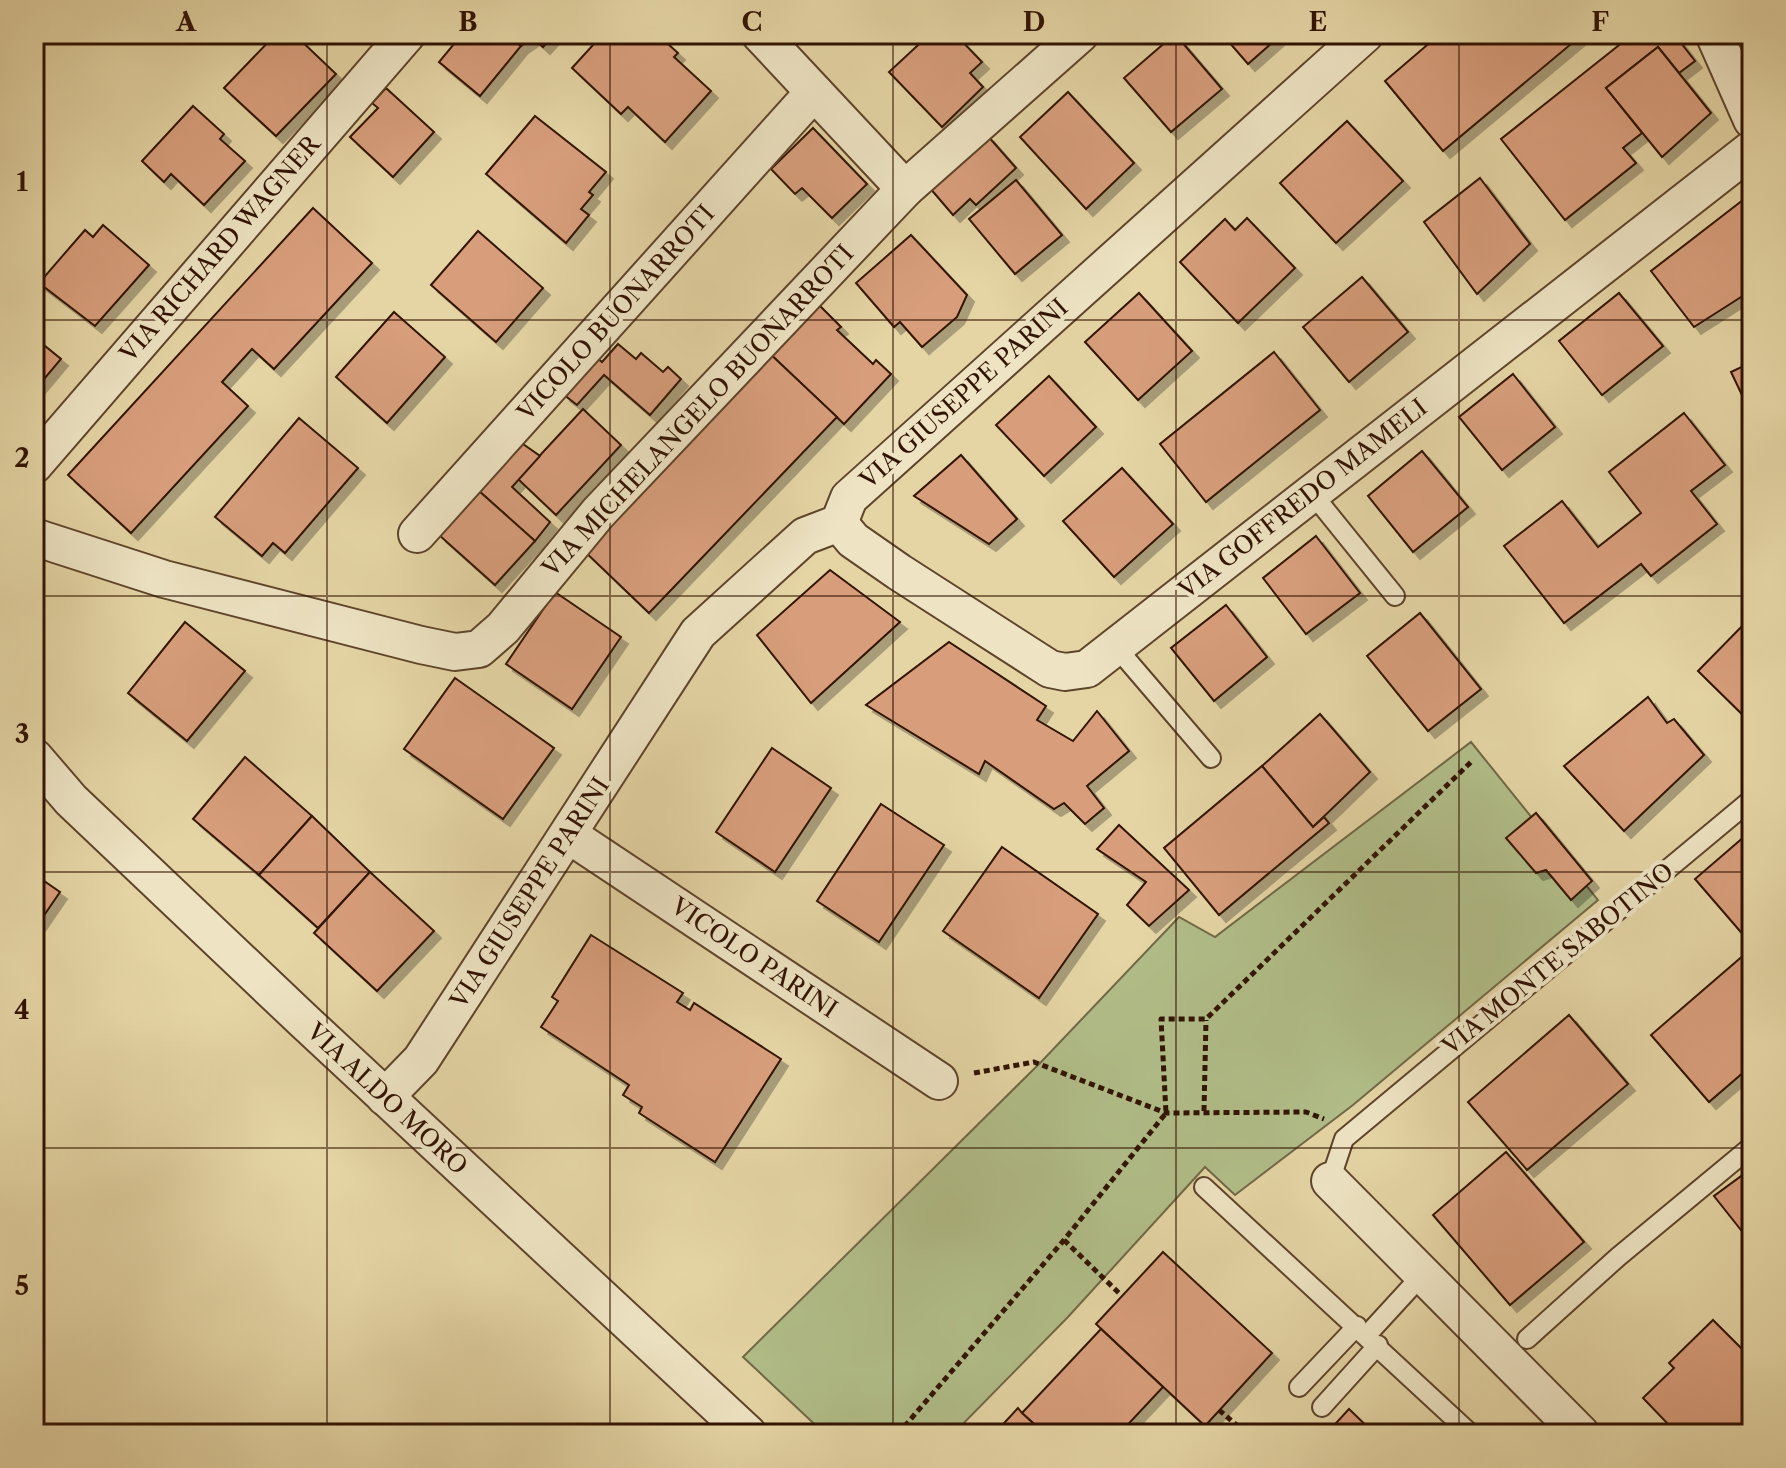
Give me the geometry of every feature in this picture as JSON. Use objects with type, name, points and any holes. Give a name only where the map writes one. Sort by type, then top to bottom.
[{"type":"street","name":"VIA RICHARD WAGNER","points":[[34,465],[407,34]]},
{"type":"street","points":[[760,34],[905,189]]},
{"type":"street","name":"VIA MICHELANGELO BUONARROTI","points":[[34,537],[164,579],[421,645],[455,652],[479,649],[503,628],[598,513],[905,189],[1080,34]]},
{"type":"street","name":"VIA GIUSEPPE PARINI","points":[[385,1097],[421,1060],[698,633],[805,536],[839,523],[849,498],[1365,34]]},
{"type":"street","points":[[1714,34],[1752,120]]},
{"type":"street","name":"VICOLO BUONARROTI","points":[[417,534],[814,92]]},
{"type":"street","name":"VIA GOFFREDO MAMELI","points":[[839,523],[853,540],[899,572],[1050,669],[1065,672],[1087,669],[1752,149]]},
{"type":"street","name":"VIA ALDO MORO","points":[[34,757],[71,800],[734,1430]]},
{"type":"street","name":"VICOLO PARINI","points":[[569,835],[939,1081]]},
{"type":"street","points":[[1330,1181],[1423,1274],[1517,1349],[1581,1434]]},
{"type":"lane","points":[[1311,492],[1395,596]]},
{"type":"lane","points":[[1116,647],[1211,758]]},
{"type":"lane","name":"VIA MONTE SABOTINO","points":[[1344,1139],[1752,799]]},
{"type":"lane","points":[[1330,1181],[1344,1139]]},
{"type":"lane","points":[[1517,1349],[1618,1257],[1752,1146]]},
{"type":"lane","points":[[1204,1187],[1471,1434]]},
{"type":"lane","points":[[1299,1387],[1367,1335],[1423,1274]]},
{"type":"lane","points":[[1322,1407],[1367,1335]]},
{"type":"path","points":[[898,1434],[1064,1240],[1166,1113],[1161,1019],[1206,1019],[1471,762]]},
{"type":"path","points":[[1204,1111],[1206,1019]]},
{"type":"path","points":[[939,1081],[1034,1062],[1166,1113],[1306,1112],[1329,1121],[1344,1139]]},
{"type":"path","points":[[1064,1240],[1121,1295]]},
{"type":"path","points":[[1219,1410],[1247,1434]]},
{"type":"green space","points":[[1471,742],[1598,900],[1353,1105],[1235,1195],[1205,1167],[1067,1318],[953,1434],[825,1434],[743,1357],[1042,1061],[1179,917],[1215,937]]},
{"type":"building","points":[[276,34],[294,34],[336,74],[276,136],[224,88]]},
{"type":"building","points":[[454,34],[506,34],[521,46],[480,96],[439,62],[459,38]]},
{"type":"building","points":[[506,34],[555,34],[543,47],[533,38],[521,46]]},
{"type":"building","points":[[603,34],[657,34],[678,53],[674,57],[711,91],[665,142],[628,107],[621,114],[572,68]]},
{"type":"building","points":[[930,34],[955,34],[982,62],[970,73],[983,87],[942,127],[889,72]]},
{"type":"building","points":[[1175,34],[1222,89],[1171,132],[1124,78]]},
{"type":"building","points":[[1222,34],[1282,34],[1248,64]]},
{"type":"building","points":[[1440,34],[1583,34],[1443,151],[1385,81]]},
{"type":"building","points":[[1633,34],[1674,34],[1695,61],[1679,73],[1658,47],[1606,88],[1642,133],[1623,148],[1636,163],[1565,220],[1501,139]]},
{"type":"building","points":[[1658,47],[1711,113],[1662,157],[1606,88]]},
{"type":"building","points":[[386,88],[434,132],[393,177],[350,137],[378,108],[372,103]]},
{"type":"building","points":[[1068,92],[1134,163],[1086,209],[1020,137]]},
{"type":"building","points":[[193,106],[224,134],[220,139],[245,161],[204,205],[171,174],[164,182],[142,161]]},
{"type":"building","points":[[535,116],[606,172],[589,192],[593,195],[581,209],[589,215],[566,243],[486,174]]},
{"type":"building","points":[[1347,121],[1403,181],[1336,243],[1280,183]]},
{"type":"building","points":[[813,128],[867,184],[832,218],[802,188],[795,194],[771,169]]},
{"type":"building","points":[[987,135],[1016,168],[976,205],[970,199],[953,215],[929,187]]},
{"type":"building","points":[[1480,178],[1530,244],[1477,294],[1424,222]]},
{"type":"building","points":[[1016,180],[1062,235],[1015,274],[969,219]]},
{"type":"building","points":[[1752,193],[1752,290],[1694,327],[1651,271]]},
{"type":"building","points":[[313,208],[372,263],[274,369],[252,349],[222,382],[248,406],[131,533],[68,475]]},
{"type":"building","points":[[1247,218],[1295,268],[1238,323],[1180,262],[1225,219],[1235,230]]},
{"type":"building","points":[[103,225],[149,265],[95,326],[39,283],[85,230],[93,237]]},
{"type":"building","points":[[478,231],[543,288],[496,342],[431,285]]},
{"type":"building","points":[[911,235],[967,295],[957,317],[922,347],[900,322],[894,327],[856,283]]},
{"type":"building","points":[[1362,277],[1408,332],[1349,382],[1303,327]]},
{"type":"building","points":[[1139,293],[1192,351],[1138,400],[1085,342]]},
{"type":"building","points":[[1619,293],[1663,346],[1602,395],[1559,341]]},
{"type":"building","points":[[814,300],[841,327],[837,330],[873,364],[876,360],[891,374],[844,424],[766,350]]},
{"type":"building","points":[[394,312],[445,357],[387,423],[336,377]]},
{"type":"building","points":[[34,337],[61,359],[34,391]]},
{"type":"building","points":[[618,344],[636,359],[641,353],[663,372],[668,367],[681,379],[650,415],[604,375],[577,405],[563,394],[596,357],[602,362]]},
{"type":"building","points":[[766,350],[837,417],[649,613],[579,546]]},
{"type":"building","points":[[1274,352],[1320,410],[1206,502],[1160,444]]},
{"type":"building","points":[[1752,362],[1752,416],[1731,372]]},
{"type":"building","points":[[1513,374],[1555,427],[1502,470],[1459,417]]},
{"type":"building","points":[[1049,376],[1096,427],[1044,476],[996,425]]},
{"type":"building","points":[[583,409],[621,445],[556,515],[518,479]]},
{"type":"building","points":[[1684,413],[1725,465],[1691,491],[1717,524],[1651,576],[1641,564],[1564,623],[1504,546],[1562,501],[1598,547],[1641,513],[1609,472]]},
{"type":"building","points":[[299,418],[358,468],[285,553],[273,543],[262,556],[215,517]]},
{"type":"building","points":[[523,444],[540,456],[512,487],[550,522],[535,541],[479,491]]},
{"type":"building","points":[[1422,451],[1468,507],[1413,552],[1368,496]]},
{"type":"building","points":[[961,455],[1017,519],[989,544],[914,496]]},
{"type":"building","points":[[1122,468],[1173,524],[1114,577],[1063,521]]},
{"type":"building","points":[[479,491],[535,541],[495,585],[439,535]]},
{"type":"building","points":[[1316,536],[1360,593],[1306,634],[1263,578]]},
{"type":"building","points":[[830,570],[900,622],[811,703],[757,635]]},
{"type":"building","points":[[555,592],[621,637],[572,709],[506,664]]},
{"type":"building","points":[[1226,605],[1267,657],[1214,701],[1171,648]]},
{"type":"building","points":[[1420,613],[1481,689],[1428,731],[1367,656]]},
{"type":"building","points":[[1752,616],[1752,724],[1698,671]]},
{"type":"building","points":[[185,622],[245,671],[187,741],[128,693]]},
{"type":"building","points":[[949,642],[1046,706],[1037,720],[1073,741],[1097,711],[1129,751],[1087,786],[1104,808],[1085,824],[1064,803],[1054,809],[985,761],[979,774],[866,705]]},
{"type":"building","points":[[455,678],[554,748],[503,819],[404,749]]},
{"type":"building","points":[[1648,697],[1667,723],[1674,719],[1704,755],[1624,831],[1564,766]]},
{"type":"building","points":[[1320,714],[1370,772],[1313,827],[1262,766]]},
{"type":"building","points":[[772,748],[831,788],[775,872],[716,832]]},
{"type":"building","points":[[245,757],[312,816],[259,875],[193,819]]},
{"type":"building","points":[[1262,766],[1313,827],[1324,817],[1329,823],[1219,915],[1164,848]]},
{"type":"building","points":[[881,804],[944,845],[879,942],[817,901]]},
{"type":"building","points":[[1536,813],[1592,881],[1571,900],[1546,870],[1536,873],[1506,838]]},
{"type":"building","points":[[312,816],[370,872],[318,928],[259,875]]},
{"type":"building","points":[[1119,825],[1189,890],[1149,926],[1127,905],[1146,882],[1097,849]]},
{"type":"building","points":[[1752,830],[1752,945],[1695,879]]},
{"type":"building","points":[[1002,847],[1098,914],[1039,998],[943,931]]},
{"type":"building","points":[[370,872],[434,931],[377,991],[314,933]]},
{"type":"building","points":[[34,874],[60,892],[34,930]]},
{"type":"building","points":[[591,935],[683,993],[677,1002],[690,1010],[694,1003],[781,1059],[715,1162],[639,1113],[642,1107],[623,1095],[629,1085],[541,1027],[558,1001],[552,997]]},
{"type":"building","points":[[1752,948],[1752,1065],[1709,1102],[1651,1035]]},
{"type":"building","points":[[1569,1015],[1628,1084],[1527,1170],[1468,1102]]},
{"type":"building","points":[[1506,1152],[1584,1242],[1510,1305],[1433,1215]]},
{"type":"building","points":[[1744,1174],[1752,1185],[1752,1244],[1714,1196]]},
{"type":"building","points":[[1163,1252],[1272,1353],[1205,1426],[1096,1324]]},
{"type":"building","points":[[1713,1320],[1752,1359],[1752,1434],[1660,1434],[1669,1425],[1643,1398],[1674,1368],[1669,1363]]},
{"type":"building","points":[[1101,1329],[1163,1387],[1119,1434],[1045,1434],[1022,1413]]},
{"type":"building","points":[[1018,1408],[1022,1413],[1045,1434],[994,1434]]},
{"type":"building","points":[[1349,1409],[1375,1434],[1326,1434]]}]
